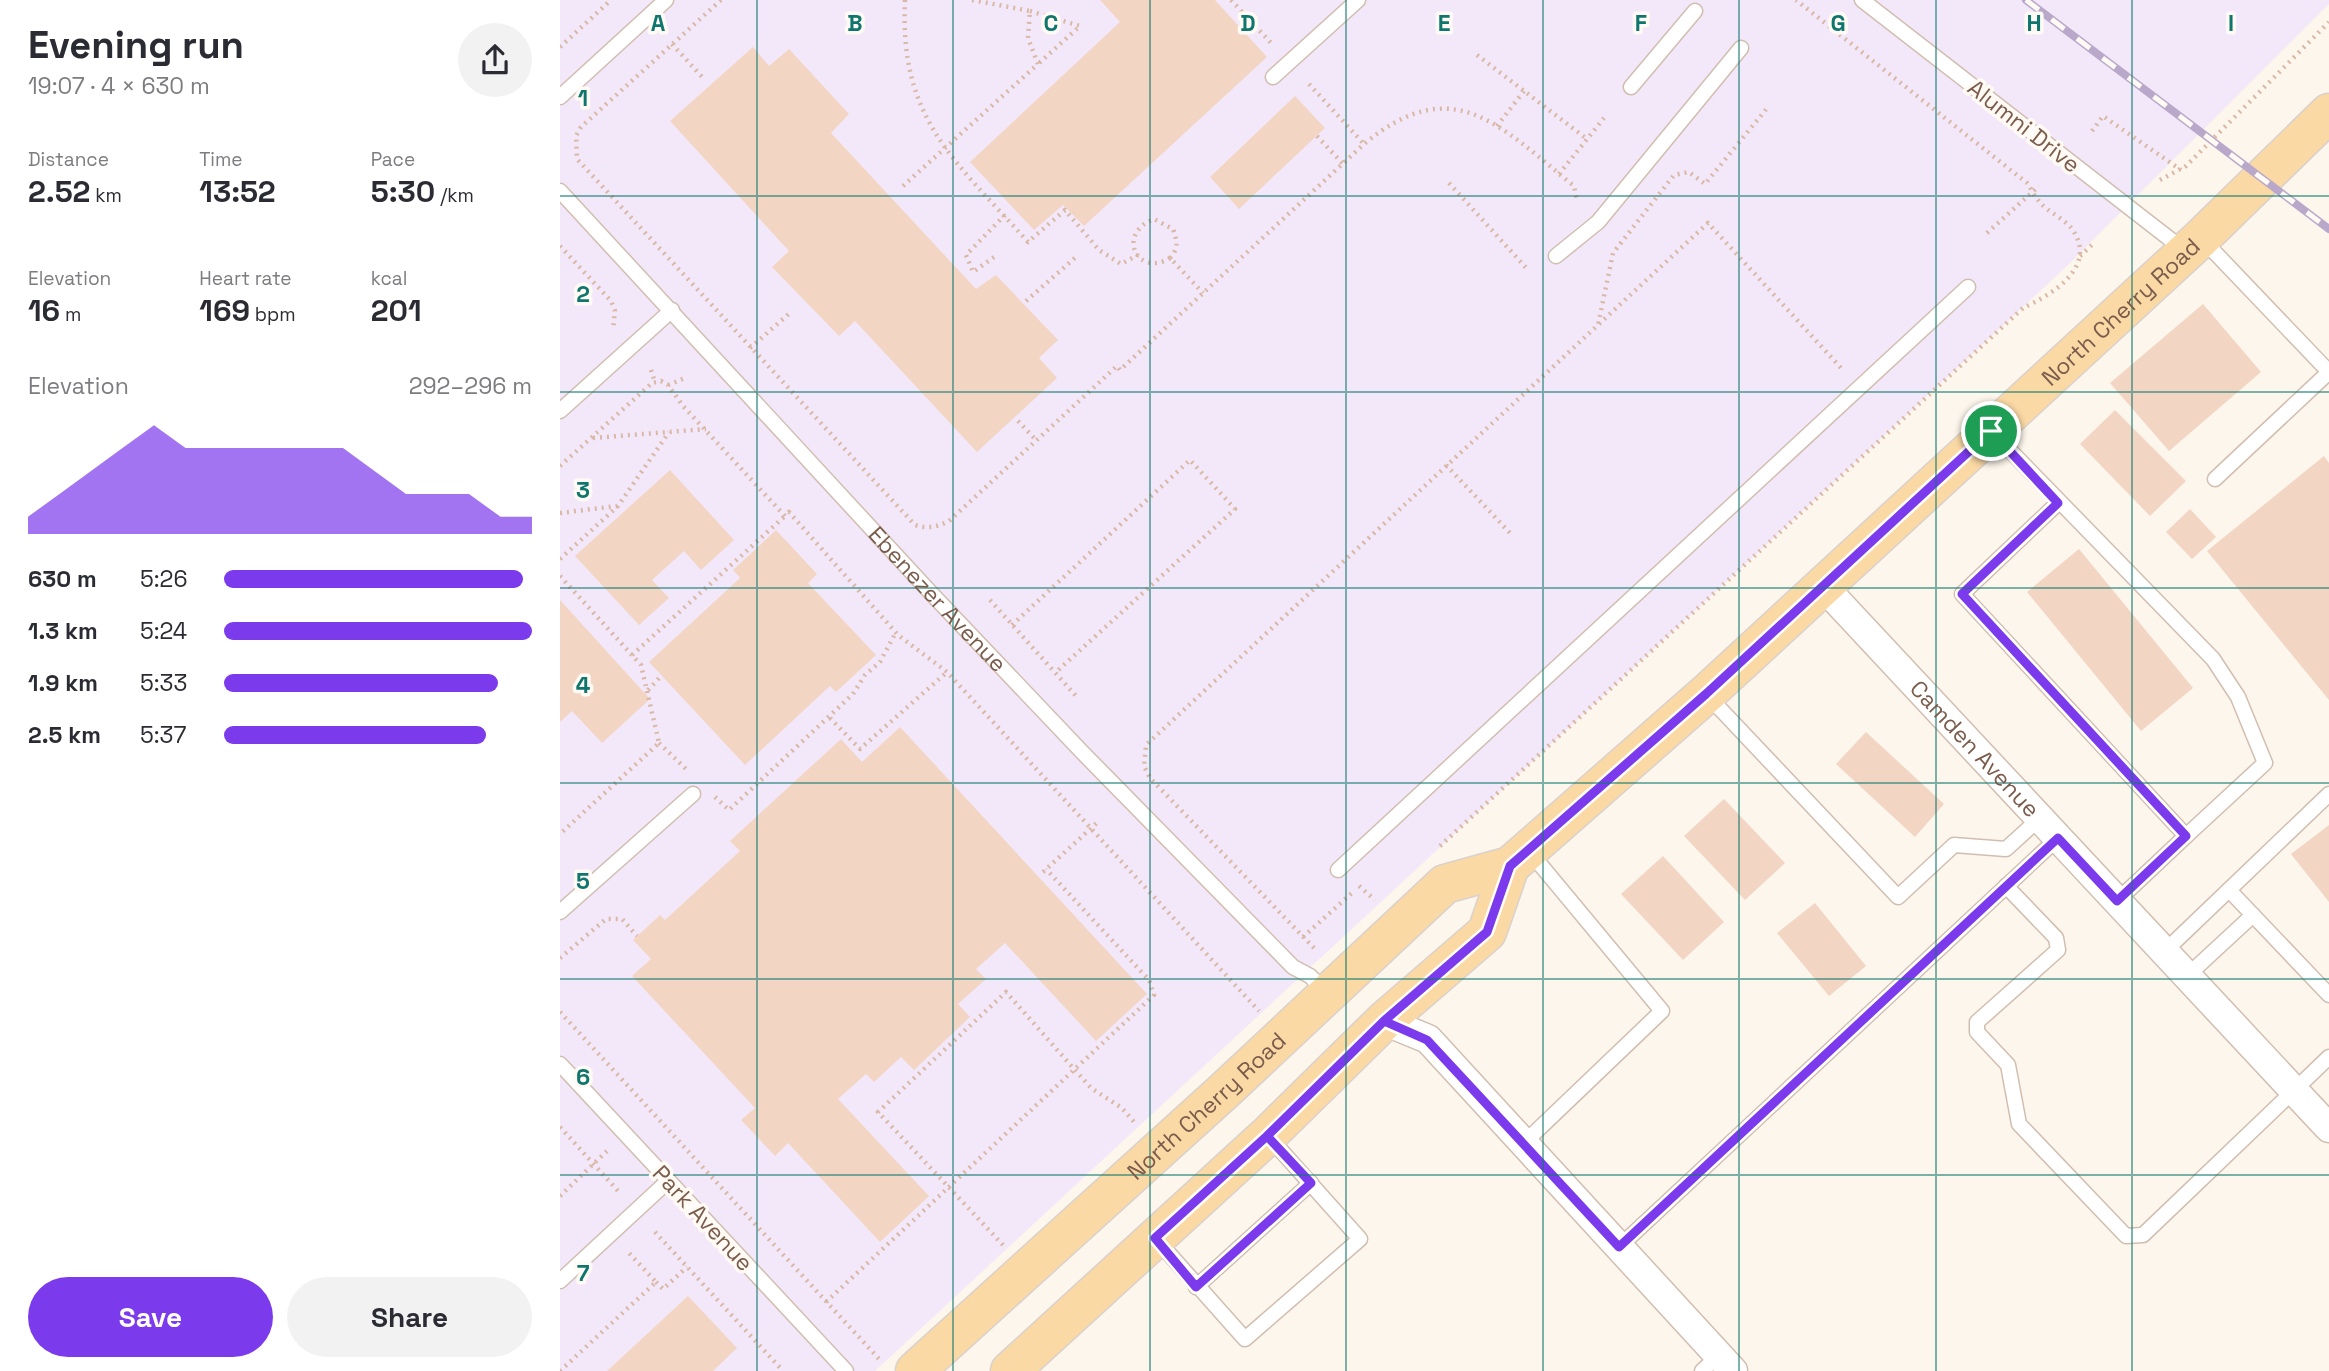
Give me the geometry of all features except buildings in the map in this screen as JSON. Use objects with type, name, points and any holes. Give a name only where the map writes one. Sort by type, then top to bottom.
[{"type":"main road","name":"North Cherry Road","points":[[901,1366],[1328,994],[1445,884],[1519,858],[1706,694],[2194,245],[2329,113]]},
{"type":"main road","name":"North Cherry Road","points":[[1012,1370],[1267,1136],[1384,1021],[1487,932],[1519,858]]},
{"type":"street","name":"Camden Avenue","points":[[1822,585],[2329,1128]]},
{"type":"street","points":[[1384,1021],[1427,1040],[1619,1247],[1718,1366]]},
{"type":"lane","points":[[560,97],[666,0]]},
{"type":"lane","points":[[1273,77],[1358,0]]},
{"type":"lane","name":"Alumni Drive","points":[[1862,0],[2194,245],[2329,372]]},
{"type":"lane","points":[[1631,87],[1695,11]]},
{"type":"lane","points":[[1556,256],[1598,222],[1741,48]]},
{"type":"lane","name":"Ebenezer Avenue","points":[[560,191],[930,592],[1082,752],[1293,967],[1310,976],[1328,994]]},
{"type":"lane","points":[[1338,870],[1968,286]]},
{"type":"lane","points":[[560,411],[672,310]]},
{"type":"lane","points":[[2215,479],[2329,372]]},
{"type":"lane","points":[[1991,431],[2058,503],[2213,659],[2238,696],[2264,764],[2117,901]]},
{"type":"lane","points":[[2058,503],[1962,594],[2186,836]]},
{"type":"lane","points":[[1706,694],[1898,897],[1954,845],[2006,849],[2049,828]]},
{"type":"lane","points":[[560,912],[693,794]]},
{"type":"lane","points":[[2164,952],[2329,794]]},
{"type":"lane","points":[[1619,1247],[2006,887],[2049,828]]},
{"type":"lane","points":[[1519,858],[1662,1011],[1524,1143]]},
{"type":"lane","points":[[2006,887],[2056,938],[2058,950],[1977,1022],[1977,1032],[2008,1065],[2018,1124],[2126,1236],[2143,1235],[2329,1057]]},
{"type":"lane","points":[[2229,890],[2329,995]]},
{"type":"lane","points":[[2187,976],[2253,915]]},
{"type":"lane","name":"Park Avenue","points":[[560,1064],[846,1371]]},
{"type":"lane","points":[[1155,1238],[1245,1339],[1360,1239],[1267,1136]]},
{"type":"lane","points":[[560,1281],[668,1181]]},
{"type":"lane","points":[[1196,1287],[1311,1183]]},
{"type":"path","points":[[560,47],[610,0]]},
{"type":"path","points":[[721,0],[581,127],[576,139],[577,159],[915,525],[921,527],[938,527],[949,521],[1117,366],[1120,370],[1385,127],[1424,109],[1459,110],[1497,126],[1574,186],[1577,200]]},
{"type":"path","points":[[905,0],[905,46],[913,89],[930,127],[945,149],[1028,242],[1065,210],[1099,250],[1121,264],[1138,255]]},
{"type":"path","points":[[903,186],[1080,26],[1030,11],[972,0]]},
{"type":"path","points":[[1231,0],[1272,44]]},
{"type":"path","points":[[1030,11],[1028,38],[1038,64]]},
{"type":"path","points":[[2160,180],[2181,170],[2329,22]]},
{"type":"path","points":[[672,44],[704,79]]},
{"type":"path","points":[[1478,55],[1587,139]]},
{"type":"path","points":[[1308,84],[1364,145]]},
{"type":"path","points":[[1497,126],[1524,91]]},
{"type":"path","points":[[1598,325],[1613,253],[1674,175],[1689,172],[1705,184],[1768,107]]},
{"type":"path","points":[[2092,131],[2104,116],[2181,170]]},
{"type":"path","points":[[1559,174],[1604,118]]},
{"type":"path","points":[[1317,136],[1343,164]]},
{"type":"path","points":[[1449,183],[1529,271]]},
{"type":"path","points":[[1987,233],[2039,186]]},
{"type":"path","points":[[994,257],[973,272],[966,255],[1005,215]]},
{"type":"path","points":[[1154,219],[1173,229],[1177,242],[1175,252],[1170,258],[1153,264],[1143,261],[1138,255],[1133,244],[1134,233],[1142,223],[1154,219]]},
{"type":"path","points":[[1323,954],[1303,937],[1147,777],[1144,762],[1146,745],[1152,737],[1708,223],[1859,388]]},
{"type":"path","points":[[2080,257],[2094,243]]},
{"type":"path","points":[[560,246],[611,301],[615,322],[611,334]]},
{"type":"path","points":[[1026,301],[1076,257]]},
{"type":"path","points":[[1170,258],[1203,293]]},
{"type":"path","points":[[1604,261],[1608,271]]},
{"type":"path","points":[[750,348],[791,312]]},
{"type":"path","points":[[739,345],[745,342]]},
{"type":"path","points":[[651,370],[655,382]]},
{"type":"path","points":[[655,382],[668,385],[685,378]]},
{"type":"path","points":[[560,466],[655,382]]},
{"type":"path","points":[[668,385],[683,406],[785,516]]},
{"type":"path","points":[[1018,421],[1036,440]]},
{"type":"path","points":[[591,438],[707,429]]},
{"type":"path","points":[[560,559],[618,506],[669,432]]},
{"type":"path","points":[[1012,625],[1190,460],[1235,509],[1055,673]]},
{"type":"path","points":[[1446,465],[1511,534]]},
{"type":"path","points":[[560,513],[618,506]]},
{"type":"path","points":[[632,654],[789,512],[896,632],[949,673],[1262,1014],[1252,1023]]},
{"type":"path","points":[[921,527],[927,534]]},
{"type":"path","points":[[560,576],[641,665],[659,743],[692,775]]},
{"type":"path","points":[[990,600],[1005,622],[1012,625],[1076,696]]},
{"type":"path","points":[[710,792],[729,810],[830,718],[880,662],[896,632]]},
{"type":"path","points":[[830,718],[860,749],[957,668]]},
{"type":"path","points":[[647,691],[662,675]]},
{"type":"path","points":[[560,834],[659,743]]},
{"type":"path","points":[[1136,763],[1144,762]]},
{"type":"path","points":[[826,1302],[1149,1001],[1154,989],[1044,871],[1099,821]]},
{"type":"path","points":[[1303,937],[1360,885],[1378,904]]},
{"type":"path","points":[[560,958],[606,919],[622,919],[637,936]]},
{"type":"path","points":[[1007,1249],[878,1112],[1006,992],[1091,1088],[1122,1108],[1139,1128]]},
{"type":"path","points":[[560,1012],[881,1362],[901,1366]]},
{"type":"path","points":[[560,1127],[619,1192]]},
{"type":"path","points":[[560,1196],[594,1165],[623,1133]]},
{"type":"path","points":[[655,1232],[783,1371]]},
{"type":"path","points":[[629,1254],[663,1289],[687,1267]]},
{"type":"path","points":[[560,1371],[656,1282]]},
{"type":"shaded area","points":[[560,0],[2329,0],[2329,4],[2066,267],[875,1371],[560,1371]]},
{"type":"railway","points":[[2026,0],[2329,229]]},
{"type":"route","points":[[1991,431],[1706,694],[1510,866],[1487,932],[1384,1021],[1267,1136],[1155,1238],[1196,1287],[1311,1183],[1267,1136],[1326,1079],[1384,1021],[1427,1040],[1619,1247],[2058,838],[2117,901],[2186,836],[1962,594],[2058,503],[1991,431]]}]
